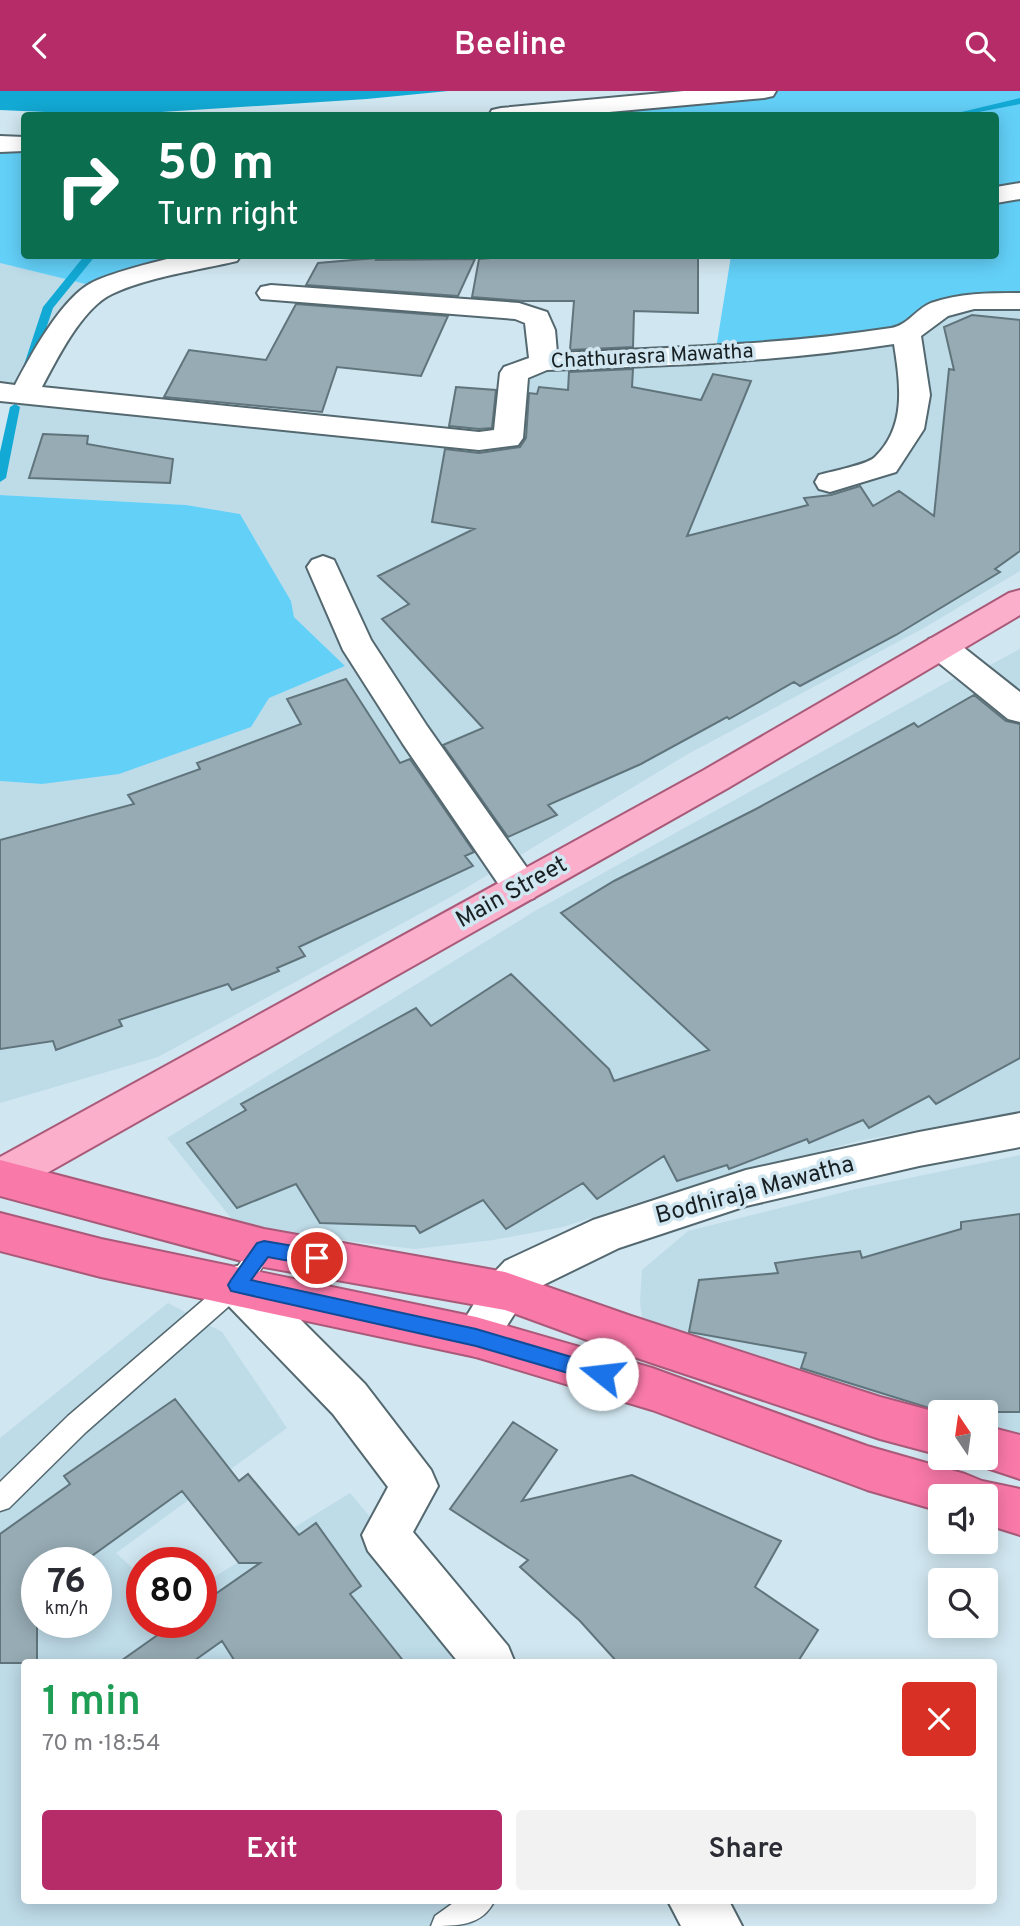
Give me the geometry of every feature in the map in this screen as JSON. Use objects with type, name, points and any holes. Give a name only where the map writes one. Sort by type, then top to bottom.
[{"type":"highway","points":[[0,1178],[264,1248],[505,1291],[631,1336],[880,1418],[928,1431]]},
{"type":"highway","points":[[0,1232],[101,1258],[476,1337],[652,1389],[867,1468],[928,1485]]},
{"type":"highway","points":[[998,1451],[1020,1457]]},
{"type":"highway","points":[[998,1506],[1020,1512]]},
{"type":"main road","name":"Main Street","points":[[0,1178],[716,779],[1020,600]]},
{"type":"street","points":[[534,112],[764,91]]},
{"type":"street","points":[[0,144],[21,144]]},
{"type":"street","points":[[999,194],[1020,191]]},
{"type":"street","points":[[12,393],[85,301],[102,288],[206,259]]},
{"type":"street","points":[[271,293],[519,311],[537,318],[541,330],[543,362]]},
{"type":"street","name":"Chathurasra Mawatha","points":[[12,393],[480,441],[508,438],[514,373],[543,362],[715,355],[843,344],[907,334],[938,310],[974,301],[1020,301]]},
{"type":"street","points":[[830,482],[886,465],[909,429],[916,395],[907,334]]},
{"type":"street","points":[[323,567],[355,642],[415,735],[521,888]]},
{"type":"street","points":[[942,647],[1020,710]]},
{"type":"street","name":"Bodhiraja Mawatha","points":[[476,1337],[505,1291],[520,1275],[608,1233],[746,1188],[919,1149],[1020,1130]]},
{"type":"street","points":[[237,1285],[349,1399],[415,1486],[385,1535],[488,1659]]},
{"type":"street","points":[[697,1904],[716,1926]]},
{"type":"lane","points":[[0,1499],[77,1424],[237,1285],[264,1248]]},
{"type":"lane","points":[[445,1926],[476,1904]]},
{"type":"shaded area","points":[[0,91],[448,91],[161,112],[0,110]]},
{"type":"shaded area","points":[[764,91],[1020,91],[1020,299],[974,301],[907,334],[715,355],[731,259],[999,259],[999,112],[534,112]]},
{"type":"shaded area","points":[[0,144],[21,144],[21,259],[216,259],[102,288],[0,263]]},
{"type":"shaded area","points":[[0,263],[102,288],[24,394],[508,438],[514,373],[715,355],[938,310],[1020,299],[1020,571],[922,629],[688,754],[456,894],[158,1057],[0,1103],[0,781],[42,784],[251,727],[269,698],[345,666],[294,617],[291,601],[240,514],[186,505],[0,495],[0,478],[15,407],[24,395],[0,392]]},
{"type":"shaded area","points":[[0,495],[186,505],[240,514],[291,601],[294,617],[345,666],[269,698],[251,727],[119,774],[42,784],[0,781]]},
{"type":"shaded area","points":[[1020,649],[1020,701],[981,670]]},
{"type":"shaded area","points":[[960,675],[1020,725],[1020,1111],[858,1141],[655,1197],[563,1227],[493,1240],[415,1249],[239,1228],[167,1138],[535,911]]},
{"type":"shaded area","points":[[1020,1155],[1020,1442],[998,1436],[998,1400],[928,1400],[928,1417],[643,1324],[640,1302],[642,1270],[688,1231],[856,1189]]},
{"type":"shaded area","points":[[168,1303],[222,1332],[287,1428],[116,1553],[126,1562],[126,1638],[217,1638],[217,1575],[350,1493],[488,1659],[21,1659],[21,1904],[496,1904],[470,1926],[0,1926],[0,1438]]},
{"type":"building","points":[[365,259],[475,259],[458,296],[306,285],[318,263]]},
{"type":"building","points":[[479,259],[698,259],[698,313],[634,311],[633,347],[570,350],[574,301],[472,297]]},
{"type":"building","points":[[296,304],[448,316],[421,376],[337,367],[322,412],[164,397],[189,350],[266,360]]},
{"type":"building","points":[[972,315],[1020,320],[1020,551],[995,569],[1000,572],[896,635],[800,686],[794,682],[641,764],[548,805],[557,815],[508,837],[443,745],[483,728],[382,619],[409,604],[378,576],[474,529],[432,522],[445,449],[479,453],[520,447],[526,438],[529,393],[537,394],[539,387],[568,390],[569,372],[633,369],[632,387],[701,400],[713,374],[751,381],[687,536],[808,505],[804,498],[831,495],[860,486],[873,506],[899,491],[934,516],[949,369],[954,370],[944,327]]},
{"type":"building","points":[[456,387],[496,390],[492,428],[449,426]]},
{"type":"building","points":[[43,434],[88,436],[87,444],[173,459],[170,483],[29,478]]},
{"type":"building","points":[[346,679],[400,763],[410,759],[474,852],[465,856],[473,866],[299,947],[305,956],[277,968],[279,971],[232,990],[228,984],[119,1020],[122,1026],[56,1050],[53,1041],[0,1049],[0,840],[134,804],[128,795],[200,769],[197,763],[301,724],[287,699]]},
{"type":"building","points":[[974,695],[1006,721],[1020,724],[1020,1058],[936,1104],[929,1096],[869,1128],[863,1120],[809,1143],[807,1139],[729,1169],[727,1165],[677,1181],[664,1156],[597,1199],[583,1183],[506,1229],[483,1200],[420,1233],[415,1226],[320,1223],[296,1184],[237,1208],[187,1143],[246,1110],[241,1104],[416,1008],[431,1026],[511,974],[609,1069],[614,1081],[709,1050],[561,913],[614,881],[756,809],[914,723],[918,727]]},
{"type":"building","points":[[1020,1214],[1020,1412],[998,1412],[998,1400],[928,1400],[928,1408],[801,1368],[806,1353],[689,1332],[699,1280],[778,1273],[775,1263],[860,1251],[862,1258],[961,1229],[961,1222]]},
{"type":"building","points":[[175,1399],[239,1481],[248,1474],[299,1535],[316,1523],[361,1586],[350,1594],[402,1659],[233,1659],[222,1641],[197,1659],[124,1659],[153,1638],[217,1638],[217,1593],[260,1563],[239,1563],[182,1491],[104,1547],[21,1547],[21,1638],[37,1638],[37,1659],[21,1659],[21,1663],[0,1663],[0,1534],[70,1484],[64,1476]]},
{"type":"building","points":[[513,1422],[557,1450],[522,1501],[632,1475],[781,1541],[755,1587],[818,1630],[800,1659],[614,1659],[580,1621],[520,1567],[528,1560],[450,1509]]},
{"type":"waterway","points":[[967,112],[1020,101]]},
{"type":"waterway","points":[[28,368],[48,307],[88,259]]},
{"type":"waterway","points":[[0,478],[15,407]]},
{"type":"route","points":[[317,1258],[264,1248],[237,1285],[476,1337],[602,1374]]}]
